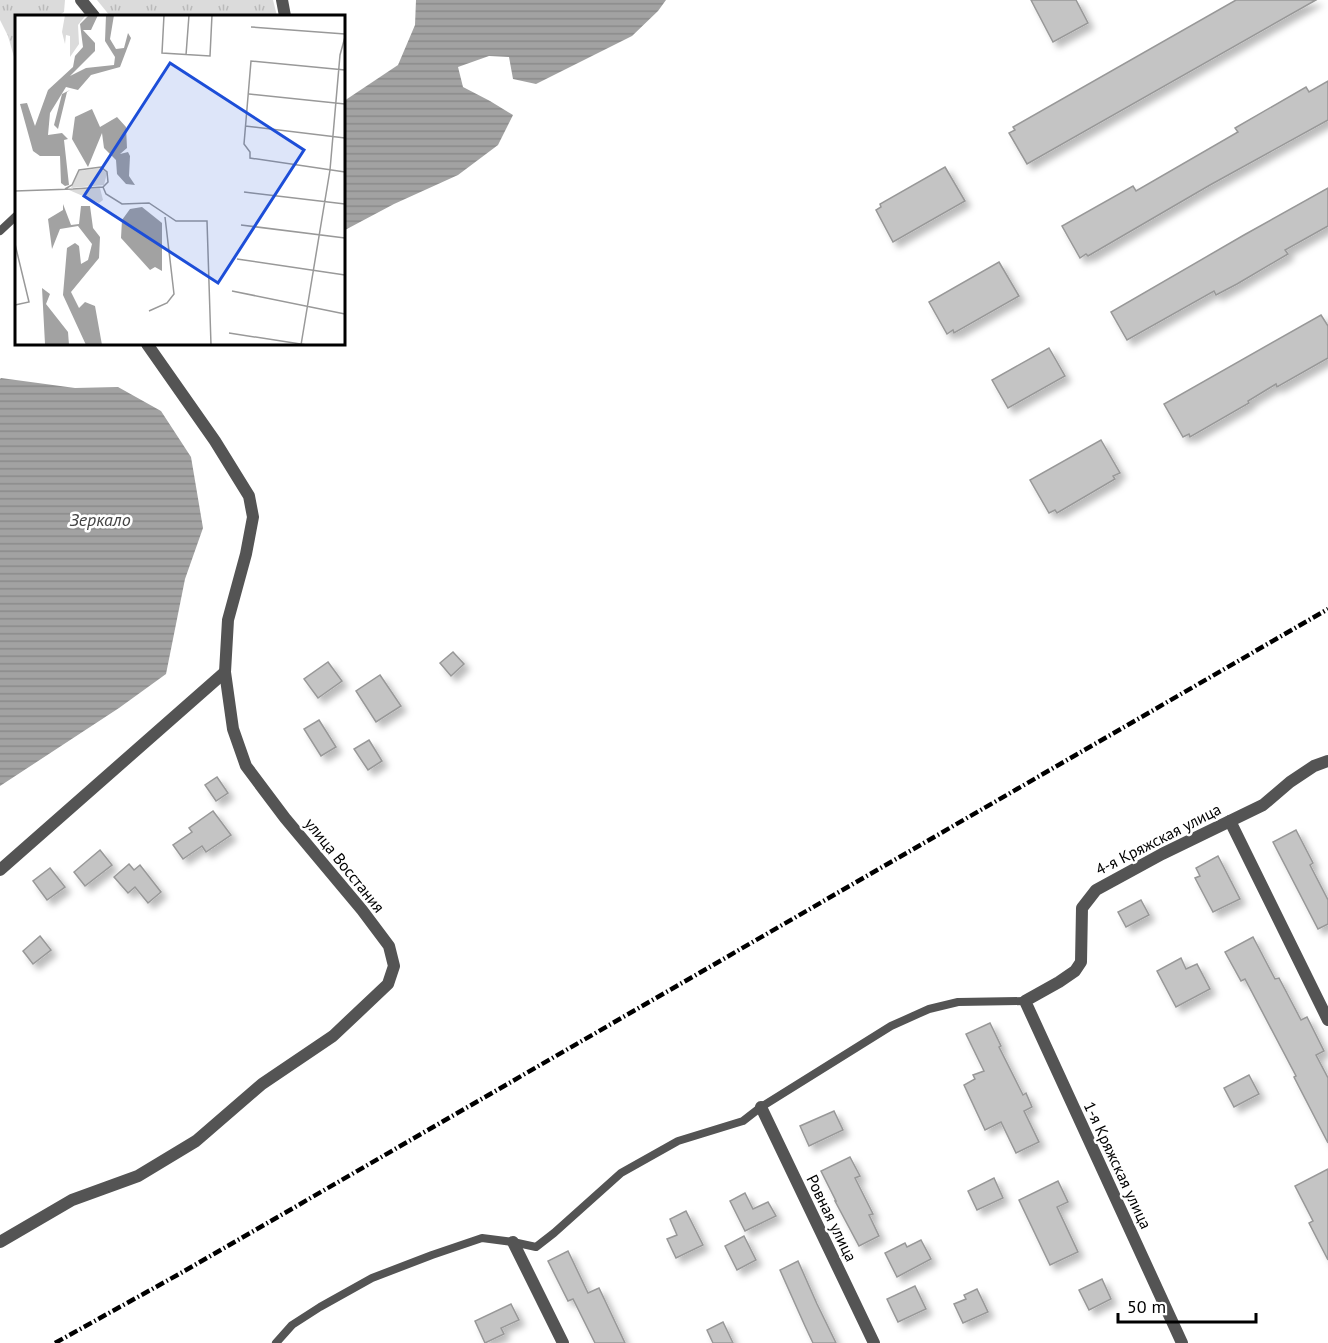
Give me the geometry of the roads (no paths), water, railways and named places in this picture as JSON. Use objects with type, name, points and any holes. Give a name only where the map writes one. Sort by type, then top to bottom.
[{"type":"street","points":[[81,0],[93,15]]},
{"type":"street","points":[[282,0],[285,15]]},
{"type":"street","name":"улица Восстания","points":[[0,1242],[72,1200],[138,1176],[196,1141],[262,1084],[333,1036],[388,984],[394,966],[389,946],[285,818],[246,766],[233,729],[225,672],[228,620],[246,554],[253,517],[249,496],[215,441],[148,345]]},
{"type":"street","points":[[0,870],[225,672]]},
{"type":"street","name":"4-я Кряжская улица","points":[[1025,1001],[1075,971],[1081,962],[1082,908],[1096,890],[1162,854],[1263,805],[1290,782],[1314,766],[1328,761]]},
{"type":"street","points":[[1230,821],[1328,1020]]},
{"type":"street","name":"1-я Кряжская улица","points":[[1025,1001],[1182,1343]]},
{"type":"street","name":"Ровная улица","points":[[761,1107],[874,1343]]},
{"type":"street","points":[[513,1242],[563,1343]]},
{"type":"lane","points":[[0,231],[15,217]]},
{"type":"lane","points":[[276,1343],[292,1326],[320,1307],[372,1278],[432,1255],[482,1238],[536,1247],[621,1173],[678,1141],[743,1121],[761,1107],[891,1026],[929,1009],[958,1002],[1025,1001]]},
{"type":"water","points":[[416,0],[666,0],[632,36],[536,84],[513,79],[509,57],[489,56],[458,67],[463,87],[513,115],[498,145],[458,175],[394,204],[345,230],[345,100],[398,65],[415,25]]},
{"type":"water","name":"Зеркало","points":[[0,379],[75,388],[118,387],[161,411],[191,457],[203,528],[185,579],[166,674],[119,708],[0,786]]},
{"type":"railway","points":[[55,1343],[181,1273],[1328,609]]}]
